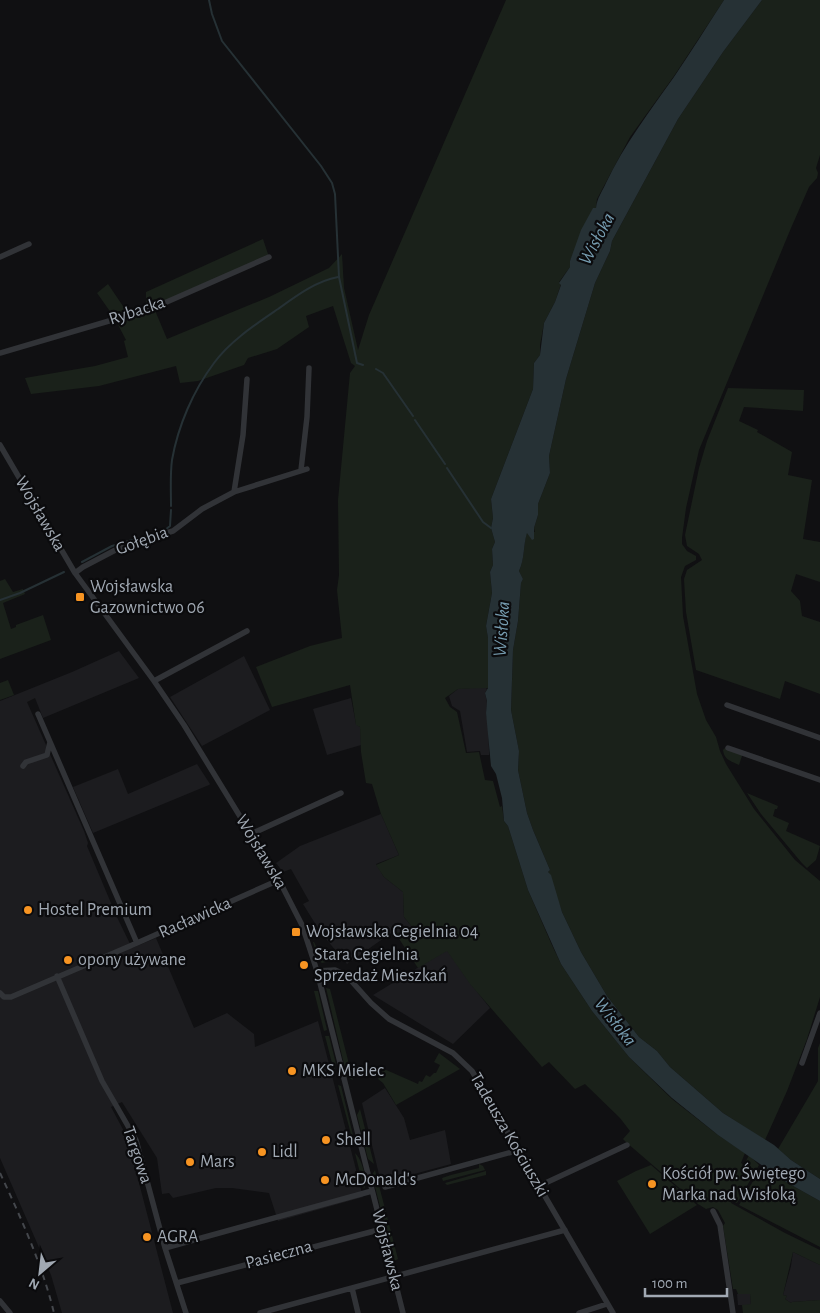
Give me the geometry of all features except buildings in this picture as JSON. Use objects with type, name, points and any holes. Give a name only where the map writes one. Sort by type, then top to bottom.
[{"type":"street","points":[[0,257],[29,244]]},
{"type":"street","name":"Rybacka","points":[[0,353],[154,308],[269,257]]},
{"type":"street","name":"Gołębia","points":[[75,574],[83,567],[125,545],[173,531],[202,509],[234,492],[304,470],[309,368]]},
{"type":"street","points":[[234,492],[243,435],[247,379]]},
{"type":"street","name":"Wojsławska","points":[[0,445],[75,574],[184,725],[279,880],[302,925],[317,971],[403,1313]]},
{"type":"street","points":[[154,681],[247,631]]},
{"type":"street","points":[[727,705],[820,738]]},
{"type":"street","points":[[38,714],[137,943]]},
{"type":"street","points":[[22,766],[26,762],[47,754],[50,742]]},
{"type":"street","points":[[728,748],[820,780]]},
{"type":"street","points":[[251,834],[341,793]]},
{"type":"street","name":"Racławicka","points":[[0,993],[11,997],[279,880]]},
{"type":"street","name":"Tadeusza Kościuszki","points":[[317,971],[335,970],[346,975],[371,1003],[389,1019],[438,1044],[462,1059],[476,1078],[519,1150],[613,1313]]},
{"type":"street","name":"Targowa","points":[[57,976],[102,1082],[136,1140],[165,1248],[186,1313]]},
{"type":"street","points":[[802,1063],[820,1013]]},
{"type":"street","points":[[539,1186],[627,1146]]},
{"type":"street","points":[[385,1187],[519,1150]]},
{"type":"street","points":[[165,1248],[372,1191]]},
{"type":"street","points":[[712,1211],[720,1225],[733,1313]]},
{"type":"street","name":"Pasieczna","points":[[177,1283],[382,1229]]},
{"type":"street","points":[[260,1313],[565,1230]]},
{"type":"street","points":[[352,1288],[358,1313]]},
{"type":"street","points":[[1,1303],[10,1313]]},
{"type":"street","points":[[579,1313],[607,1304]]},
{"type":"shaded area","points":[[506,0],[724,0],[674,76],[630,137],[597,199],[596,208],[570,261],[570,267],[559,282],[561,284],[555,302],[544,323],[540,355],[534,363],[533,389],[491,499],[493,518],[491,528],[495,542],[492,549],[493,565],[490,572],[492,593],[486,626],[488,638],[488,688],[458,689],[445,698],[450,707],[457,712],[466,753],[479,752],[485,780],[493,781],[500,807],[502,806],[504,821],[508,826],[528,890],[561,964],[592,1011],[629,1057],[672,1099],[718,1135],[745,1153],[741,1163],[744,1165],[749,1155],[759,1165],[737,1203],[732,1201],[731,1203],[820,1250],[820,1265],[793,1252],[783,1295],[787,1296],[785,1299],[791,1303],[820,1300],[820,1313],[743,1313],[742,1305],[751,1304],[750,1294],[738,1294],[736,1289],[733,1289],[723,1226],[725,1223],[718,1210],[713,1207],[706,1209],[698,1204],[627,1143],[623,1139],[630,1131],[620,1118],[585,1084],[575,1089],[549,1062],[542,1067],[470,984],[447,951],[418,968],[394,931],[411,937],[417,933],[404,917],[403,892],[384,877],[376,865],[399,855],[381,814],[372,784],[366,783],[361,752],[360,727],[356,725],[350,685],[272,707],[256,667],[310,646],[342,638],[337,590],[339,575],[338,500],[350,373],[355,366],[351,363],[333,306],[306,316],[309,327],[277,349],[248,358],[244,365],[198,381],[180,383],[176,366],[99,386],[31,394],[25,378],[95,366],[128,357],[124,341],[126,340],[114,317],[97,293],[108,284],[127,312],[146,307],[146,292],[263,239],[269,257],[154,308],[167,339],[269,297],[329,268],[342,254],[344,288],[358,350],[369,315]]},
{"type":"shaded area","points":[[762,0],[820,0],[820,155],[816,168],[818,173],[817,178],[809,187],[791,228],[699,450],[686,508],[682,538],[682,544],[687,551],[696,556],[696,560],[685,566],[681,577],[683,616],[697,694],[706,720],[716,737],[720,751],[754,809],[795,860],[820,881],[820,997],[807,1039],[787,1091],[765,1140],[723,1113],[670,1067],[657,1051],[639,1037],[607,996],[581,952],[562,912],[548,872],[550,870],[527,813],[518,770],[519,751],[511,710],[513,650],[523,579],[519,571],[527,532],[535,532],[538,504],[550,473],[549,456],[566,379],[595,283],[610,251],[612,241],[678,119],[723,52]]},
{"type":"shaded area","points":[[728,388],[804,390],[803,411],[744,407],[739,421],[758,430],[757,432],[792,452],[788,475],[812,480],[803,539],[820,542],[820,582],[796,574],[791,591],[800,601],[802,616],[820,622],[820,694],[785,681],[780,699],[696,670],[686,612],[684,579],[687,570],[702,560],[699,554],[687,546],[685,535],[699,468],[707,441]]},
{"type":"shaded area","points":[[5,579],[13,592],[23,589],[25,594],[3,603],[11,629],[16,627],[16,625],[43,615],[51,640],[0,659],[0,581]]},
{"type":"shaded area","points":[[119,651],[139,678],[43,718],[35,698],[27,702],[84,831],[88,843],[87,846],[116,915],[132,948],[156,938],[194,1028],[227,1013],[254,1034],[255,1047],[318,1021],[363,1197],[278,1221],[269,1193],[232,1188],[216,1188],[173,1198],[169,1193],[162,1194],[157,1158],[122,1102],[111,1107],[127,1137],[173,1313],[62,1313],[51,1275],[0,1158],[0,701]]},
{"type":"shaded area","points":[[244,656],[270,710],[202,746],[170,697]]},
{"type":"shaded area","points":[[8,680],[14,695],[0,700],[0,683]]},
{"type":"shaded area","points":[[485,687],[487,689],[485,693],[489,755],[481,755],[480,751],[467,752],[460,711],[452,706],[449,696],[458,689]]},
{"type":"shaded area","points":[[351,698],[356,724],[360,727],[361,745],[327,755],[313,709]]},
{"type":"shaded area","points":[[725,748],[743,753],[739,765],[726,758],[723,750]]},
{"type":"shaded area","points":[[197,764],[209,785],[93,833],[73,787],[118,769],[128,794]]},
{"type":"shaded area","points":[[747,793],[778,806],[773,816],[789,823],[786,831],[820,846],[816,860],[807,868],[761,814]]},
{"type":"shaded area","points":[[381,814],[399,855],[376,864],[384,877],[403,892],[404,917],[417,933],[411,937],[394,931],[347,964],[321,933],[303,904],[309,901],[291,869],[283,872],[276,863],[300,846]]},
{"type":"shaded area","points":[[313,942],[327,959],[326,962],[322,963],[318,960]]},
{"type":"shaded area","points":[[447,950],[490,1008],[453,1044],[373,995]]},
{"type":"shaded area","points":[[326,988],[330,989],[353,1080],[347,1077]]},
{"type":"shaded area","points":[[314,991],[318,991],[327,1030],[324,1031]]},
{"type":"shaded area","points":[[325,1036],[329,1036],[336,1064],[334,1071]]},
{"type":"shaded area","points":[[820,1043],[820,1179],[778,1149],[818,1081],[818,1048]]},
{"type":"shaded area","points":[[439,1053],[460,1069],[396,1105],[383,1083],[378,1079],[384,1069],[418,1084],[419,1081],[422,1082],[426,1075],[430,1077],[436,1073],[440,1065],[434,1062]]},
{"type":"shaded area","points":[[338,1085],[341,1086],[354,1139],[353,1142]]},
{"type":"shaded area","points":[[385,1088],[404,1118],[410,1140],[445,1130],[451,1164],[381,1183],[362,1103]]},
{"type":"shaded area","points":[[360,1109],[374,1164],[368,1159],[357,1115]]},
{"type":"shaded area","points":[[355,1153],[364,1170],[364,1189]]},
{"type":"shaded area","points":[[479,1164],[485,1170],[443,1181],[442,1178],[479,1168]]},
{"type":"shaded area","points":[[651,1165],[697,1205],[650,1234],[617,1181]]},
{"type":"shaded area","points":[[762,1166],[820,1201],[820,1247],[739,1205]]},
{"type":"shaded area","points":[[375,1170],[398,1259],[394,1261],[372,1175]]},
{"type":"shaded area","points":[[486,1171],[486,1175],[447,1185],[445,1183]]},
{"type":"shaded area","points":[[793,1252],[820,1265],[820,1300],[791,1303],[785,1299],[787,1296],[783,1295]]},
{"type":"shaded area","points":[[750,1293],[751,1305],[738,1305],[737,1294]]},
{"type":"water","name":"Wisłoka","points":[[724,0],[762,0],[723,52],[678,119],[612,241],[610,251],[595,283],[566,379],[549,456],[550,473],[538,504],[534,539],[532,540],[527,533],[519,571],[523,579],[513,650],[511,710],[519,751],[518,770],[527,813],[550,870],[548,872],[551,875],[562,912],[581,952],[607,996],[639,1037],[657,1051],[670,1067],[723,1113],[774,1145],[791,1160],[820,1179],[820,1201],[786,1182],[718,1135],[672,1098],[629,1057],[592,1011],[561,964],[528,890],[508,826],[504,821],[502,798],[496,774],[491,766],[486,713],[487,701],[485,693],[488,688],[488,638],[486,626],[492,593],[490,572],[493,565],[492,549],[495,542],[491,528],[493,518],[491,499],[533,389],[534,363],[540,355],[544,323],[555,302],[561,285],[559,283],[570,267],[570,261],[581,230],[593,208],[596,208],[613,169],[637,129],[680,68]]},
{"type":"waterway","points":[[209,0],[222,41],[321,166],[332,183],[335,194],[339,277],[357,363],[363,365]]},
{"type":"waterway","points":[[171,506],[171,466],[178,434],[187,409],[199,385],[214,363],[244,333],[292,299],[314,285],[338,277]]},
{"type":"waterway","points":[[376,369],[383,373],[413,416]]},
{"type":"waterway","points":[[415,420],[445,464]]},
{"type":"waterway","points":[[447,468],[483,522],[491,528]]},
{"type":"waterway","points":[[82,562],[112,546],[165,530],[170,526],[171,510]]},
{"type":"waterway","points":[[0,600],[20,593],[64,572]]},
{"type":"railway","points":[[0,1173],[37,1259],[54,1313]]},
{"type":"place","name":"Wojsławska Gazownictwo 06","points":[[80,597]]},
{"type":"place","name":"Hostel Premium","points":[[28,910]]},
{"type":"place","name":"Wojsławska Cegielnia 04","points":[[296,932]]},
{"type":"place","name":"opony używane","points":[[68,960]]},
{"type":"place","name":"Stara Cegielnia Sprzedaż Mieszkań","points":[[304,965]]},
{"type":"place","name":"MKS Mielec","points":[[292,1071]]},
{"type":"place","name":"Shell","points":[[326,1140]]},
{"type":"place","name":"Lidl","points":[[262,1152]]},
{"type":"place","name":"Mars","points":[[190,1162]]},
{"type":"place","name":"McDonald's","points":[[325,1180]]},
{"type":"place","name":"Kościół pw. Świętego Marka nad Wisłoką","points":[[652,1184]]},
{"type":"place","name":"AGRA","points":[[147,1237]]}]
